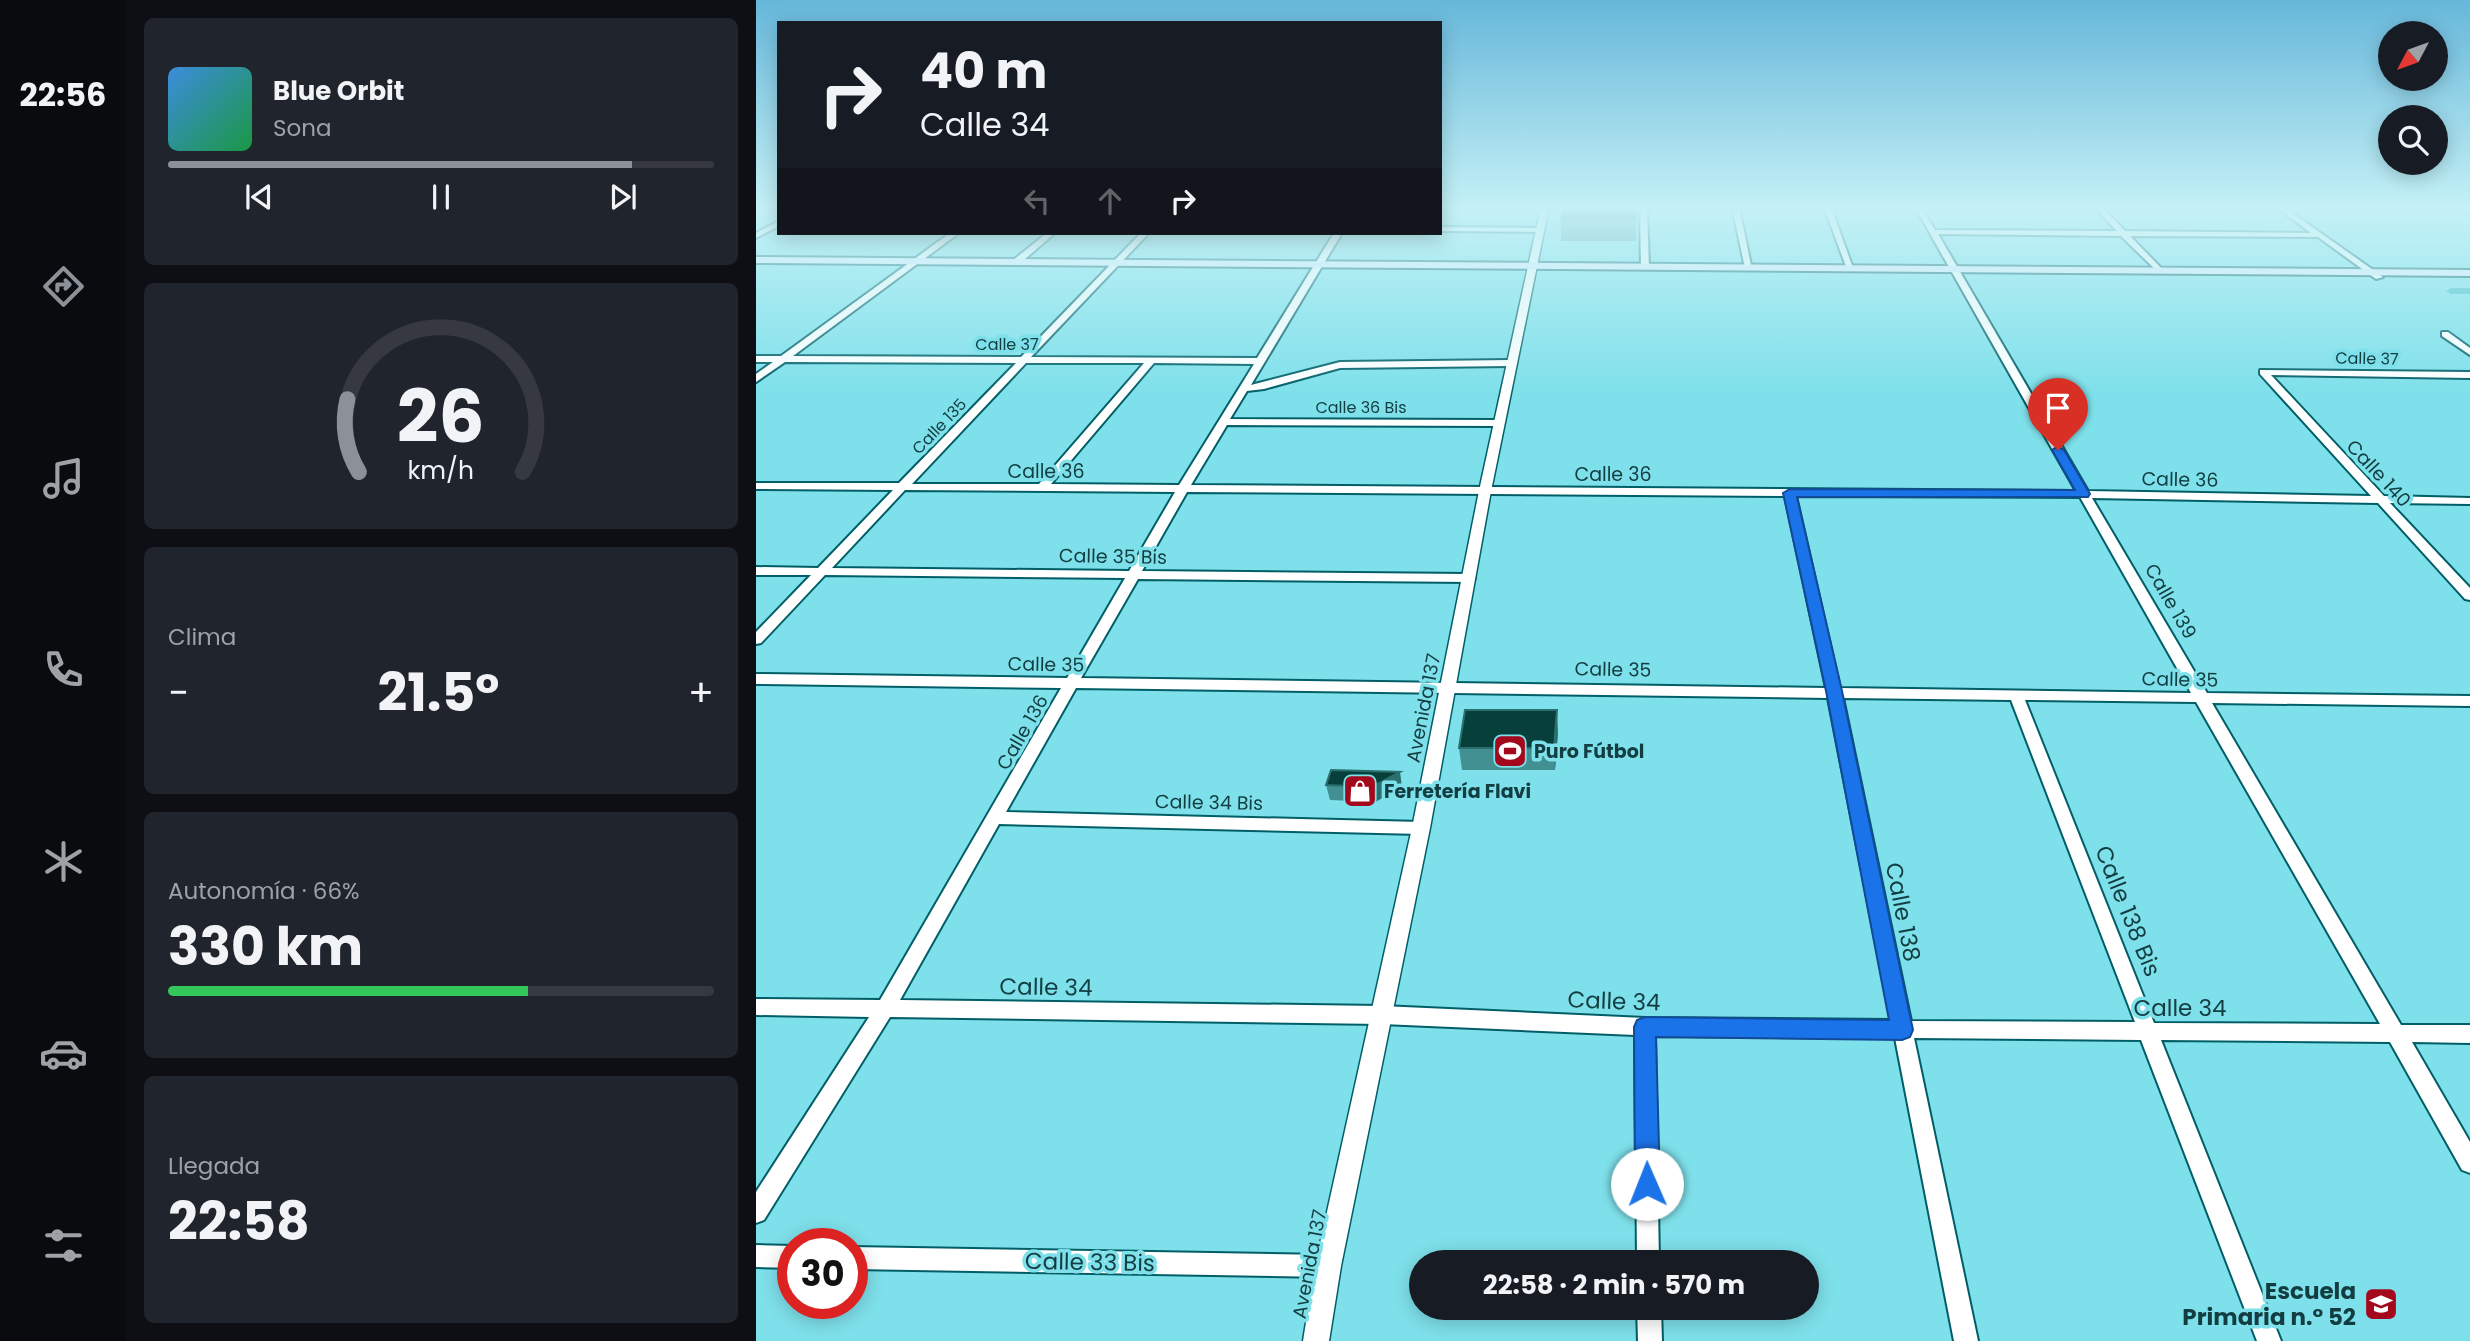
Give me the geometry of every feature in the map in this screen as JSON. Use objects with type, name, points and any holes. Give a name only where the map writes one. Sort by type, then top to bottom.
[{"type":"main road","points":[[1612,270],[2470,275]]},
{"type":"main road","points":[[1871,270],[2376,275]]},
{"type":"street","points":[[756,379],[905,270]]},
{"type":"street","name":"Calle 135","points":[[756,640],[1109,270]]},
{"type":"street","name":"Calle 136","points":[[756,1212],[884,1010],[1182,490],[1314,270]]},
{"type":"street","name":"Avenida 137","points":[[1316,1341],[1328,1266],[1422,828],[1530,270]]},
{"type":"street","points":[[2368,270],[2376,275]]},
{"type":"street","name":"Calle 139","points":[[1954,272],[2398,1033],[2470,1162]]},
{"type":"street","points":[[2445,334],[2470,352]]},
{"type":"street","name":"Calle 37","points":[[756,359],[1259,361]]},
{"type":"street","points":[[1041,489],[1151,361]]},
{"type":"street","points":[[1242,389],[1261,387],[1340,365],[1511,363]]},
{"type":"street","name":"Calle 37","points":[[2263,372],[2470,376]]},
{"type":"street","name":"Calle 140","points":[[2263,372],[2470,596]]},
{"type":"street","name":"Calle 36 Bis","points":[[1222,422],[1499,423]]},
{"type":"street","name":"Calle 36","points":[[756,486],[2084,494],[2470,501]]},
{"type":"street","name":"Calle 138","points":[[1790,493],[1834,691],[1966,1341]]},
{"type":"street","name":"Calle 35 Bis","points":[[756,570],[1469,578]]},
{"type":"street","name":"Calle 35","points":[[756,680],[1449,686],[2470,701]]},
{"type":"street","name":"Calle 138 Bis","points":[[2016,695],[2269,1341]]},
{"type":"street","name":"Calle 34 Bis","points":[[995,818],[1422,828]]},
{"type":"street","name":"Calle 34","points":[[756,1007],[1382,1015],[1645,1027],[2470,1034]]},
{"type":"street","points":[[1645,1027],[1648,1250]]},
{"type":"street","points":[[756,1256],[777,1257]]},
{"type":"street","name":"Calle 33 Bis","points":[[868,1258],[1328,1266]]},
{"type":"street","points":[[1649,1320],[1650,1341]]},
{"type":"building","points":[[1465,710],[1557,710],[1554,748],[1459,748]]},
{"type":"building","points":[[1331,770],[1400,772],[1372,787],[1326,785]]},
{"type":"waterway","points":[[2451,291],[2470,291]]},
{"type":"place","name":"Puro Fútbol","points":[[1510,751]]},
{"type":"place","name":"Ferretería Flavi","points":[[1360,791]]},
{"type":"place","name":"Escuela Primaria n.° 52","points":[[2381,1304]]},
{"type":"route","points":[[1647,1184],[1645,1027],[1902,1030],[1834,691],[1790,493],[2084,494],[2058,450]]}]
